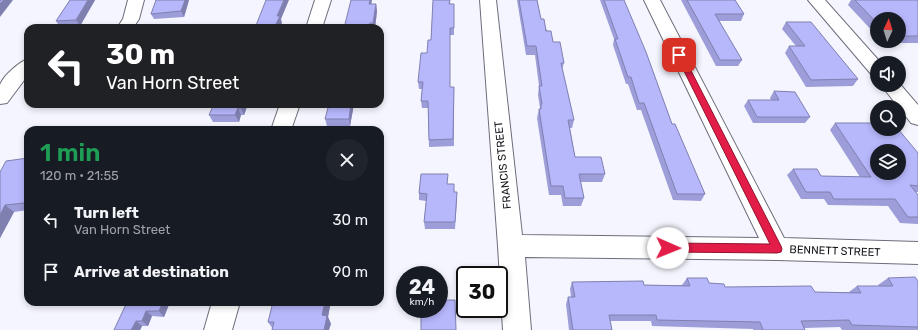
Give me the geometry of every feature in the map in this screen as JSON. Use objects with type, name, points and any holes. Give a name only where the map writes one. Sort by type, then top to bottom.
[{"type":"street","points":[[128,24],[131,19],[136,0]]},
{"type":"street","points":[[315,24],[323,0]]},
{"type":"street","name":"FRANCIS STREET","points":[[488,0],[511,246],[517,330]]},
{"type":"street","points":[[652,0],[777,249]]},
{"type":"street","points":[[816,0],[870,62]]},
{"type":"street","points":[[0,98],[18,74],[24,69]]},
{"type":"street","points":[[896,92],[918,118]]},
{"type":"street","points":[[282,126],[289,108]]},
{"type":"street","name":"BENNETT STREET","points":[[511,246],[777,249],[918,253]]},
{"type":"street","points":[[218,330],[225,306]]},
{"type":"building","points":[[70,0],[88,0],[76,20],[56,21]]},
{"type":"building","points":[[156,0],[185,0],[181,11],[151,14]]},
{"type":"building","points":[[266,0],[284,0],[277,16],[280,16],[276,24],[257,24]]},
{"type":"building","points":[[351,0],[370,0],[369,4],[376,4],[373,23],[345,24]]},
{"type":"building","points":[[433,0],[450,0],[449,4],[454,4],[454,28],[450,28],[450,87],[454,87],[453,139],[429,140],[428,101],[421,101],[423,82],[418,82],[421,53],[427,53],[428,40],[431,40]]},
{"type":"building","points":[[519,0],[537,0],[541,19],[544,19],[546,31],[551,31],[553,42],[560,42],[564,63],[561,63],[574,120],[568,120],[575,157],[601,157],[605,174],[579,174],[584,198],[565,198],[563,186],[551,186],[539,109],[541,109],[542,104],[539,86],[542,86],[536,46],[527,46]]},
{"type":"building","points":[[604,0],[624,0],[646,52],[672,124],[675,124],[705,194],[677,194],[644,103],[639,103],[631,77],[628,77],[615,39],[618,39]]},
{"type":"building","points":[[687,0],[735,0],[744,14],[715,14],[742,60],[720,60]]},
{"type":"building","points":[[855,0],[918,0],[918,36],[906,36],[906,12],[870,12],[870,16]]},
{"type":"building","points":[[786,22],[811,22],[858,79],[811,80],[789,46],[805,46]]},
{"type":"building","points":[[774,91],[795,92],[810,117],[757,117],[748,100],[779,100]]},
{"type":"building","points":[[212,108],[238,108],[235,115],[209,115]]},
{"type":"building","points":[[328,108],[350,108],[349,119],[325,119]]},
{"type":"building","points":[[835,123],[870,123],[870,136],[904,136],[918,153],[918,186],[910,185],[918,195],[918,217],[908,217],[895,199],[834,199],[830,192],[806,192],[793,169],[817,169],[821,176],[870,177],[870,180],[906,180],[906,144],[870,144],[870,176]]},
{"type":"building","points":[[24,159],[24,203],[5,205],[0,215],[0,172],[6,161]]},
{"type":"building","points":[[421,174],[448,174],[447,184],[454,184],[454,192],[457,192],[455,222],[424,222],[427,194],[419,193]]},
{"type":"building","points":[[915,277],[918,281],[918,327],[852,325],[849,320],[801,321],[805,330],[763,330],[760,322],[657,320],[656,315],[609,315],[612,330],[573,330],[568,297],[575,297],[572,282],[643,281],[644,285],[690,286],[687,278],[707,278],[709,283],[724,284],[725,287],[811,286],[815,292],[861,293],[857,286],[893,286],[888,278]]},
{"type":"building","points":[[448,300],[455,300],[456,330],[421,330],[421,318],[448,318]]},
{"type":"building","points":[[125,306],[161,306],[159,311],[146,311],[142,321],[136,321],[131,330],[114,330]]},
{"type":"building","points":[[272,306],[324,306],[322,315],[327,316],[324,330],[272,330],[274,322],[268,322]]},
{"type":"route","points":[[668,248],[777,249],[679,55]]}]
